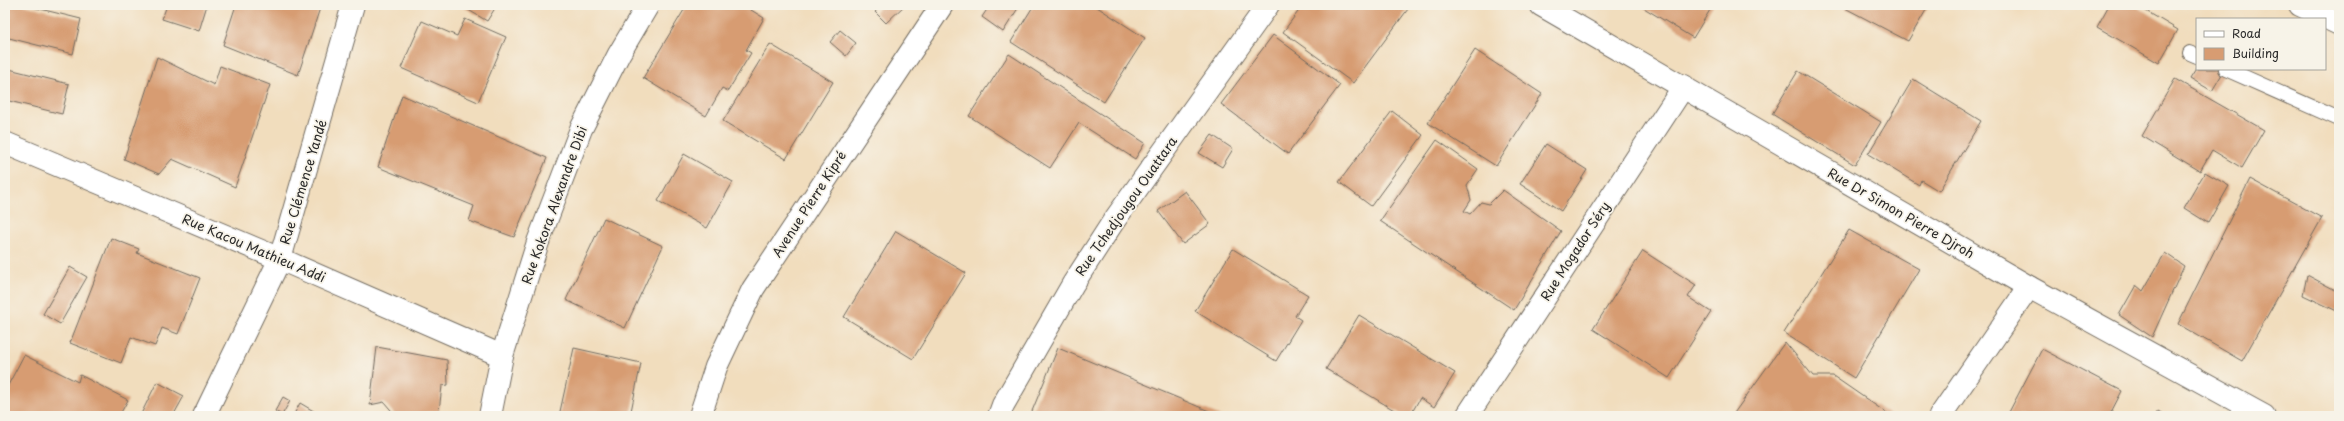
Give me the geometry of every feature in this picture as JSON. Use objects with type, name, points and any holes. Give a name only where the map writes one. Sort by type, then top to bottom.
[{"type":"street","name":"Rue Clémence Yandé","points":[[204,416],[280,259],[353,5]]},
{"type":"street","name":"Rue Kokora Alexandre Dibi","points":[[490,416],[502,356],[538,242],[582,129],[619,54],[648,5]]},
{"type":"street","name":"Avenue Pierre Kipré","points":[[700,416],[716,367],[753,289],[942,5]]},
{"type":"street","name":"Rue Tchedjougou Ouattara","points":[[999,416],[1003,405],[1073,284],[1113,222],[1268,5]]},
{"type":"street","name":"Rue Dr Simon Pierre Djroh","points":[[1541,5],[1684,86],[2029,287],[2264,416]]},
{"type":"street","points":[[2300,5],[2339,24]]},
{"type":"street","name":"Rue Mogador Séry","points":[[1467,416],[1684,86]]},
{"type":"street","name":"Rue Kacou Mathieu Addi","points":[[5,143],[280,259],[502,356]]},
{"type":"street","points":[[1940,416],[2029,287]]},
{"type":"lane","points":[[2228,70],[2339,119]]},
{"type":"building","points":[[5,5],[24,5],[81,19],[73,54],[5,37]]},
{"type":"building","points":[[167,5],[207,5],[199,31],[162,19]]},
{"type":"building","points":[[236,5],[321,5],[298,75],[223,45]]},
{"type":"building","points":[[460,5],[497,5],[487,21]]},
{"type":"building","points":[[687,5],[743,5],[764,18],[746,50],[751,53],[728,91],[722,88],[706,116],[643,78]]},
{"type":"building","points":[[882,5],[905,5],[886,23],[875,12]]},
{"type":"building","points":[[990,5],[1020,5],[1003,32],[982,17]]},
{"type":"building","points":[[1034,5],[1094,5],[1145,38],[1104,102],[1011,42]]},
{"type":"building","points":[[1303,5],[1411,5],[1353,83],[1283,32]]},
{"type":"building","points":[[1639,5],[1713,5],[1693,38]]},
{"type":"building","points":[[1846,5],[1929,5],[1908,41],[1845,8]]},
{"type":"building","points":[[2109,5],[2136,5],[2178,30],[2159,63],[2097,27]]},
{"type":"building","points":[[465,19],[506,37],[478,102],[401,68],[422,21],[457,36]]},
{"type":"building","points":[[840,30],[856,43],[846,56],[830,42]]},
{"type":"building","points":[[1273,35],[1340,85],[1288,154],[1221,104]]},
{"type":"building","points":[[770,44],[833,82],[786,159],[723,121]]},
{"type":"building","points":[[1475,50],[1542,94],[1496,166],[1428,123]]},
{"type":"building","points":[[1009,54],[1145,143],[1135,159],[1079,123],[1050,168],[969,116]]},
{"type":"building","points":[[157,57],[214,85],[220,66],[270,85],[235,187],[172,159],[159,174],[124,159]]},
{"type":"building","points":[[5,68],[69,84],[62,114],[5,100]]},
{"type":"building","points":[[2196,69],[2196,70],[2224,70],[2212,91],[2190,78]]},
{"type":"building","points":[[1798,71],[1881,122],[1855,165],[1772,114]]},
{"type":"building","points":[[1913,79],[1981,121],[1939,191],[1921,180],[1919,185],[1868,154]]},
{"type":"building","points":[[2175,79],[2264,130],[2242,168],[2212,150],[2200,171],[2142,136]]},
{"type":"building","points":[[402,95],[547,158],[514,237],[469,221],[474,206],[378,167]]},
{"type":"building","points":[[1392,111],[1423,135],[1371,206],[1339,182]]},
{"type":"building","points":[[1212,135],[1233,149],[1222,167],[1199,153]]},
{"type":"building","points":[[1437,140],[1478,169],[1467,185],[1471,200],[1464,211],[1470,214],[1481,202],[1489,204],[1503,190],[1561,231],[1514,310],[1380,221]]},
{"type":"building","points":[[1546,144],[1587,170],[1561,211],[1520,184]]},
{"type":"building","points":[[684,154],[733,182],[707,228],[658,201]]},
{"type":"building","points":[[2205,172],[2229,186],[2208,223],[2184,208]]},
{"type":"building","points":[[2250,179],[2322,218],[2242,361],[2178,324]]},
{"type":"building","points":[[1185,191],[1210,224],[1183,244],[1158,211]]},
{"type":"building","points":[[604,218],[663,246],[625,328],[566,300]]},
{"type":"building","points":[[1849,230],[1919,269],[1854,378],[1784,333]]},
{"type":"building","points":[[896,231],[966,273],[913,359],[844,317]]},
{"type":"building","points":[[111,238],[139,249],[137,253],[200,278],[178,334],[162,328],[155,346],[131,337],[121,363],[70,343]]},
{"type":"building","points":[[1233,249],[1308,295],[1295,316],[1301,320],[1276,361],[1195,311]]},
{"type":"building","points":[[1643,251],[1696,285],[1688,297],[1711,312],[1669,378],[1593,329]]},
{"type":"building","points":[[2165,253],[2184,266],[2152,337],[2119,315],[2136,285],[2143,291]]},
{"type":"building","points":[[70,267],[87,277],[60,324],[43,314]]},
{"type":"building","points":[[2307,275],[2339,292],[2339,312],[2303,295]]},
{"type":"building","points":[[1359,315],[1455,373],[1434,407],[1420,398],[1410,416],[1404,416],[1326,369]]},
{"type":"building","points":[[1785,342],[1813,376],[1833,376],[1891,416],[1732,416]]},
{"type":"building","points":[[377,347],[447,360],[448,385],[442,386],[439,411],[396,416],[384,402],[370,405]]},
{"type":"building","points":[[574,348],[641,363],[630,416],[559,416]]},
{"type":"building","points":[[1058,348],[1221,416],[1030,416]]},
{"type":"building","points":[[2042,349],[2122,391],[2109,416],[2007,416]]},
{"type":"building","points":[[24,355],[78,382],[80,375],[128,400],[119,416],[5,416],[5,391]]},
{"type":"building","points":[[157,382],[184,396],[173,416],[140,416]]},
{"type":"building","points":[[283,397],[290,401],[282,415],[275,411]]},
{"type":"building","points":[[300,403],[322,416],[293,416]]},
{"type":"building","points":[[2158,411],[2166,416],[2155,416]]}]
